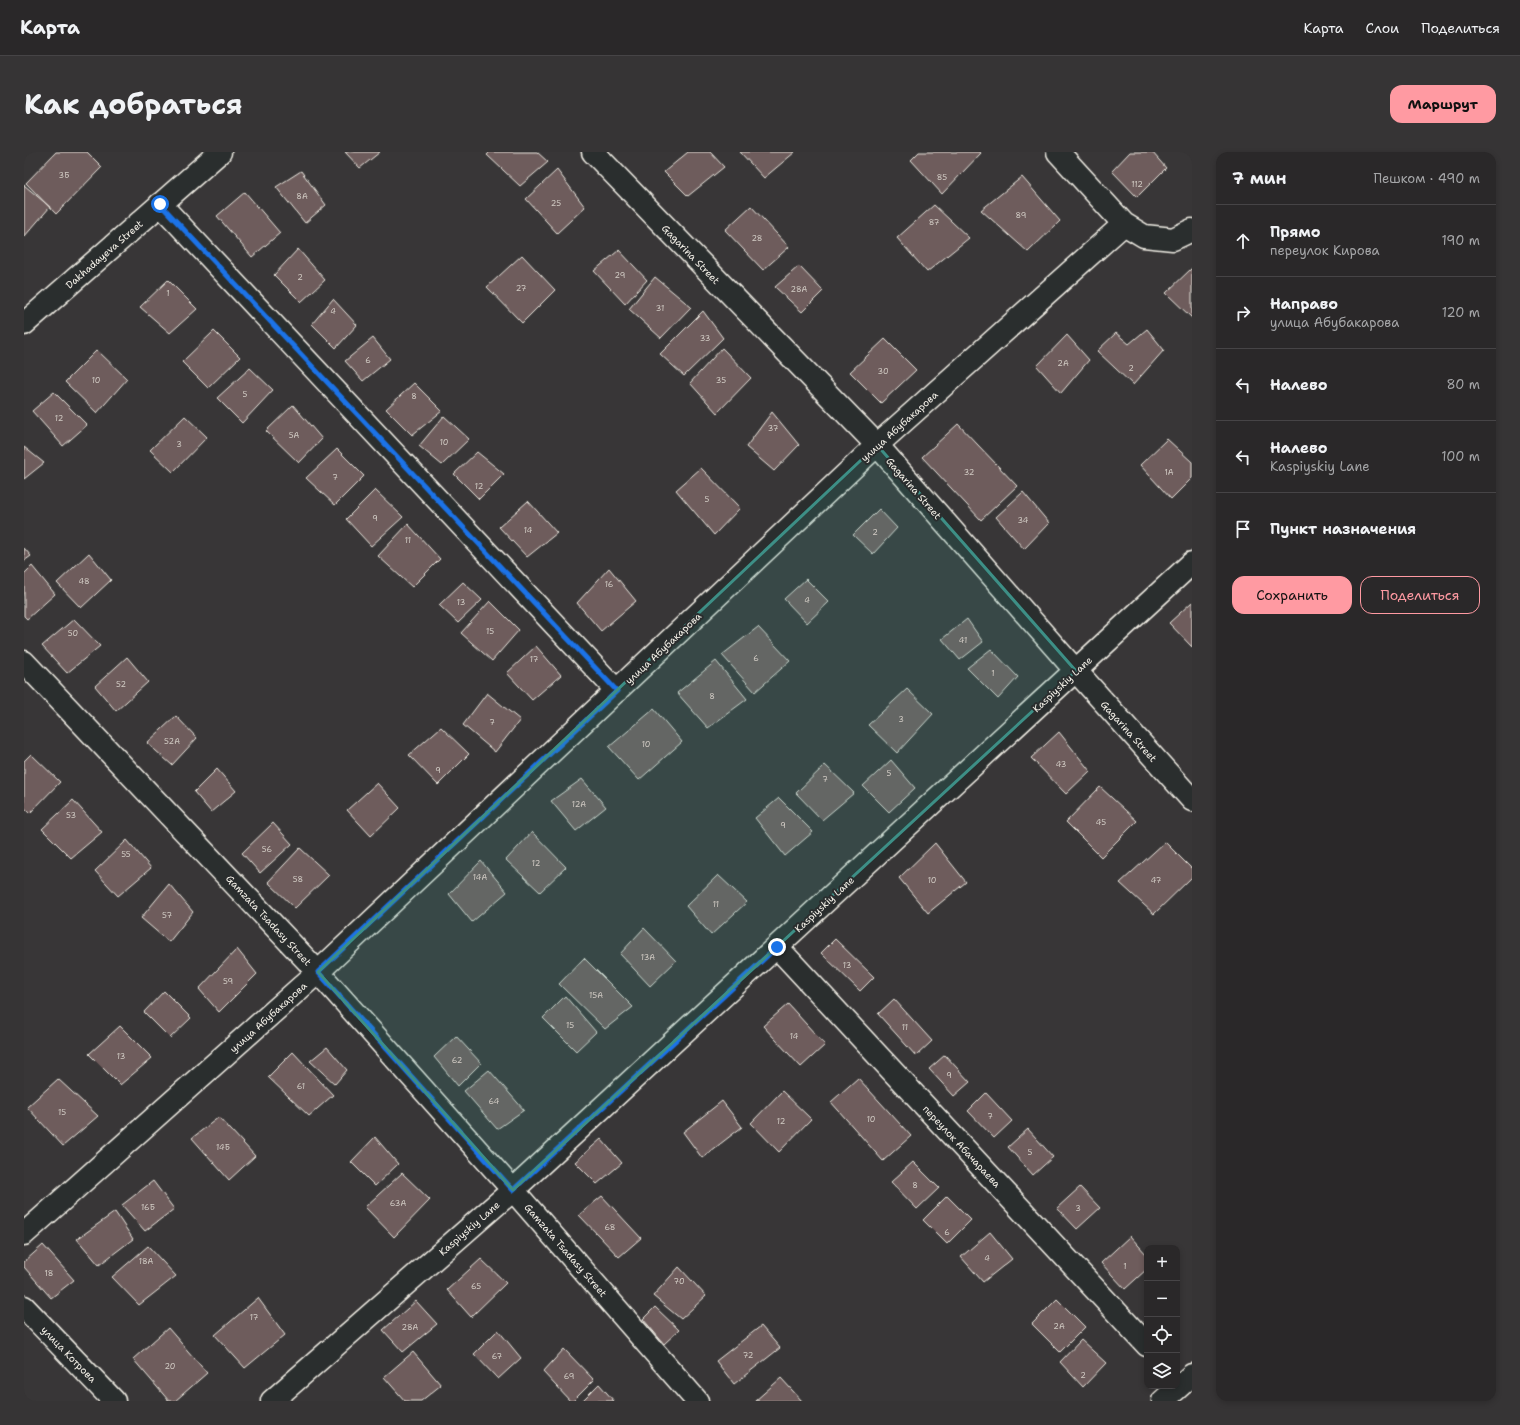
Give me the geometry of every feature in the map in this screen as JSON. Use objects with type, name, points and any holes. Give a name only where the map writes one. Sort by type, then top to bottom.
[{"type":"street","name":"Dakhadayeva Street","points":[[24,324],[220,152]]},
{"type":"street","name":"Gagarina Street","points":[[593,152],[877,446],[1076,672],[1192,800]]},
{"type":"street","points":[[1058,152],[1124,224],[1144,236],[1183,235]]},
{"type":"street","points":[[160,204],[617,691]]},
{"type":"street","name":"улица Абубакарова","points":[[24,1234],[318,972],[877,446],[1124,224]]},
{"type":"street","name":"Kaspiyskiy Lane","points":[[272,1401],[513,1190],[1076,672],[1192,563]]},
{"type":"street","name":"Gamzata Tsadasy Street","points":[[24,662],[318,972],[513,1190],[697,1401]]},
{"type":"street","name":"переулок Абачараева","points":[[777,947],[1144,1342]]},
{"type":"street","name":"улица Котрова","points":[[24,1307],[114,1401]]},
{"type":"street","points":[[1162,1401],[1184,1379]]},
{"type":"highlighted area","points":[[877,445],[1076,671],[513,1190],[318,972]]},
{"type":"building","points":[[56,152],[87,152],[102,167],[56,214],[26,183]]},
{"type":"building","points":[[345,152],[380,152],[360,168]]},
{"type":"building","points":[[490,152],[537,152],[548,162],[520,186],[487,155]]},
{"type":"building","points":[[688,152],[710,152],[724,167],[688,196],[664,172]]},
{"type":"building","points":[[740,152],[795,152],[764,178]]},
{"type":"building","points":[[919,152],[981,153],[942,194],[911,160]]},
{"type":"building","points":[[1130,152],[1152,152],[1166,168],[1137,197],[1112,171]]},
{"type":"building","points":[[557,170],[585,207],[557,233],[526,199]]},
{"type":"building","points":[[301,171],[326,205],[305,223],[276,187]]},
{"type":"building","points":[[1022,177],[1060,221],[1028,252],[981,210]]},
{"type":"building","points":[[24,185],[50,207],[24,237]]},
{"type":"building","points":[[245,192],[280,233],[252,257],[217,216]]},
{"type":"building","points":[[934,205],[969,238],[927,272],[897,238]]},
{"type":"building","points":[[751,206],[789,247],[763,270],[725,230]]},
{"type":"building","points":[[298,249],[325,280],[301,302],[274,275]]},
{"type":"building","points":[[619,250],[647,280],[625,304],[594,271]]},
{"type":"building","points":[[522,255],[555,290],[522,323],[487,287]]},
{"type":"building","points":[[799,266],[823,291],[802,312],[775,287]]},
{"type":"building","points":[[1192,268],[1192,318],[1166,293]]},
{"type":"building","points":[[655,277],[691,307],[661,338],[629,309]]},
{"type":"building","points":[[168,280],[197,309],[170,333],[140,307]]},
{"type":"building","points":[[333,299],[357,325],[336,348],[312,324]]},
{"type":"building","points":[[703,311],[723,338],[684,376],[660,354]]},
{"type":"building","points":[[1147,329],[1164,350],[1133,385],[1097,351],[1116,333],[1129,344]]},
{"type":"building","points":[[214,331],[240,357],[208,388],[182,362]]},
{"type":"building","points":[[1067,335],[1089,360],[1061,393],[1037,366]]},
{"type":"building","points":[[373,338],[390,359],[363,381],[345,361]]},
{"type":"building","points":[[885,339],[916,370],[881,403],[850,372]]},
{"type":"building","points":[[722,348],[751,378],[717,413],[690,383]]},
{"type":"building","points":[[97,350],[127,379],[97,413],[65,382]]},
{"type":"building","points":[[250,368],[273,390],[242,423],[217,398]]},
{"type":"building","points":[[414,383],[442,411],[412,435],[386,409]]},
{"type":"building","points":[[54,392],[87,425],[63,446],[32,411]]},
{"type":"building","points":[[293,405],[322,439],[299,463],[266,431]]},
{"type":"building","points":[[772,412],[799,445],[774,471],[746,447]]},
{"type":"building","points":[[185,416],[207,437],[173,472],[150,450]]},
{"type":"building","points":[[444,416],[469,439],[442,465],[419,446]]},
{"type":"building","points":[[958,424],[1017,486],[981,520],[922,457]]},
{"type":"building","points":[[1167,439],[1192,462],[1192,478],[1171,499],[1140,465]]},
{"type":"building","points":[[24,447],[44,463],[24,479]]},
{"type":"building","points":[[337,449],[364,476],[335,505],[306,478]]},
{"type":"building","points":[[477,452],[504,474],[479,499],[454,474]]},
{"type":"building","points":[[701,468],[740,508],[714,535],[676,490]]},
{"type":"building","points":[[375,490],[403,517],[371,546],[346,519]]},
{"type":"building","points":[[1023,492],[1049,523],[1024,549],[996,517]]},
{"type":"building","points":[[528,501],[557,533],[527,557],[499,527]]},
{"type":"building","points":[[879,509],[897,528],[873,554],[853,535]]},
{"type":"building","points":[[408,524],[440,559],[412,587],[378,556]]},
{"type":"building","points":[[24,548],[31,556],[24,561]]},
{"type":"building","points":[[89,553],[111,580],[81,608],[57,583]]},
{"type":"building","points":[[32,566],[55,594],[27,619],[24,616],[24,574]]},
{"type":"building","points":[[609,568],[636,601],[601,631],[577,603]]},
{"type":"building","points":[[806,579],[829,602],[807,623],[784,599]]},
{"type":"building","points":[[463,582],[482,600],[458,623],[439,605]]},
{"type":"building","points":[[490,601],[519,630],[492,661],[461,633]]},
{"type":"building","points":[[1192,602],[1192,647],[1169,623]]},
{"type":"building","points":[[74,619],[100,646],[67,673],[42,646]]},
{"type":"building","points":[[967,619],[983,642],[960,660],[942,639]]},
{"type":"building","points":[[758,627],[790,661],[755,692],[722,655]]},
{"type":"building","points":[[536,646],[561,675],[532,700],[507,673]]},
{"type":"building","points":[[991,649],[1018,677],[998,699],[967,668]]},
{"type":"building","points":[[127,657],[148,682],[116,711],[95,686]]},
{"type":"building","points":[[716,661],[747,699],[708,728],[677,693]]},
{"type":"building","points":[[907,689],[933,714],[897,753],[868,725]]},
{"type":"building","points":[[487,693],[520,720],[495,752],[463,725]]},
{"type":"building","points":[[654,709],[682,742],[639,780],[609,747]]},
{"type":"building","points":[[176,716],[197,738],[172,765],[147,743]]},
{"type":"building","points":[[441,727],[469,754],[438,785],[409,755]]},
{"type":"building","points":[[1059,732],[1090,771],[1066,794],[1031,758]]},
{"type":"building","points":[[31,754],[60,782],[30,813],[24,807],[24,761]]},
{"type":"building","points":[[891,760],[915,788],[889,812],[863,786]]},
{"type":"building","points":[[825,765],[854,793],[822,820],[796,793]]},
{"type":"building","points":[[217,769],[236,791],[211,812],[194,792]]},
{"type":"building","points":[[582,779],[606,807],[576,831],[551,801]]},
{"type":"building","points":[[377,783],[400,808],[371,836],[347,810]]},
{"type":"building","points":[[1100,787],[1137,821],[1101,857],[1066,822]]},
{"type":"building","points":[[779,798],[813,832],[785,856],[755,818]]},
{"type":"building","points":[[73,800],[102,832],[71,858],[42,829]]},
{"type":"building","points":[[273,823],[292,844],[260,873],[242,853]]},
{"type":"building","points":[[532,832],[566,867],[540,892],[506,860]]},
{"type":"building","points":[[127,840],[151,868],[118,896],[95,871]]},
{"type":"building","points":[[1165,842],[1192,869],[1192,877],[1154,914],[1120,883]]},
{"type":"building","points":[[935,843],[966,882],[928,913],[899,878]]},
{"type":"building","points":[[300,848],[329,875],[295,908],[268,882]]},
{"type":"building","points":[[481,861],[507,892],[472,922],[449,894]]},
{"type":"building","points":[[718,875],[747,902],[711,935],[686,906]]},
{"type":"building","points":[[169,884],[193,912],[169,942],[141,918]]},
{"type":"building","points":[[644,928],[676,961],[650,986],[620,954]]},
{"type":"building","points":[[835,939],[874,977],[860,991],[821,953]]},
{"type":"building","points":[[237,949],[257,974],[219,1012],[199,989]]},
{"type":"building","points":[[584,958],[633,1007],[605,1029],[559,984]]},
{"type":"building","points":[[164,991],[191,1018],[170,1038],[144,1012]]},
{"type":"building","points":[[565,996],[596,1032],[576,1051],[543,1018]]},
{"type":"building","points":[[894,999],[932,1041],[916,1056],[878,1014]]},
{"type":"building","points":[[788,1004],[825,1045],[801,1067],[763,1026]]},
{"type":"building","points":[[120,1026],[152,1058],[120,1085],[89,1054]]},
{"type":"building","points":[[456,1036],[481,1063],[458,1086],[434,1057]]},
{"type":"building","points":[[327,1047],[347,1070],[335,1084],[310,1061]]},
{"type":"building","points":[[293,1052],[333,1095],[309,1116],[268,1077]]},
{"type":"building","points":[[945,1055],[970,1082],[954,1096],[929,1069]]},
{"type":"building","points":[[489,1070],[524,1110],[497,1129],[464,1091]]},
{"type":"building","points":[[858,1078],[911,1136],[883,1161],[831,1102]]},
{"type":"building","points":[[58,1079],[98,1116],[63,1146],[27,1107]]},
{"type":"building","points":[[782,1091],[811,1119],[779,1152],[751,1123]]},
{"type":"building","points":[[986,1093],[1012,1121],[994,1138],[968,1111]]},
{"type":"building","points":[[722,1101],[742,1127],[702,1158],[683,1132]]},
{"type":"building","points":[[219,1117],[255,1156],[229,1180],[192,1138]]},
{"type":"building","points":[[1028,1129],[1053,1157],[1033,1175],[1008,1147]]},
{"type":"building","points":[[375,1137],[398,1164],[375,1186],[351,1162]]},
{"type":"building","points":[[601,1139],[622,1163],[597,1184],[575,1162]]},
{"type":"building","points":[[913,1162],[939,1188],[917,1209],[891,1182]]},
{"type":"building","points":[[402,1173],[430,1200],[394,1237],[365,1207]]},
{"type":"building","points":[[153,1181],[174,1209],[145,1231],[122,1205]]},
{"type":"building","points":[[1080,1187],[1100,1208],[1077,1229],[1057,1208]]},
{"type":"building","points":[[602,1196],[641,1238],[619,1257],[579,1215]]},
{"type":"building","points":[[947,1196],[971,1220],[947,1244],[923,1220]]},
{"type":"building","points":[[115,1212],[133,1239],[99,1265],[77,1239]]},
{"type":"building","points":[[990,1232],[1012,1259],[983,1282],[961,1257]]},
{"type":"building","points":[[1130,1236],[1144,1252],[1144,1272],[1125,1289],[1101,1263]]},
{"type":"building","points":[[43,1245],[74,1280],[51,1298],[24,1267],[24,1262]]},
{"type":"building","points":[[148,1246],[176,1276],[139,1305],[112,1277]]},
{"type":"building","points":[[481,1259],[506,1283],[471,1317],[447,1290]]},
{"type":"building","points":[[679,1267],[706,1296],[681,1319],[653,1296]]},
{"type":"building","points":[[258,1298],[285,1335],[245,1368],[215,1335]]},
{"type":"building","points":[[1057,1299],[1085,1327],[1060,1352],[1032,1324]]},
{"type":"building","points":[[416,1301],[437,1324],[403,1352],[383,1330]]},
{"type":"building","points":[[655,1307],[679,1330],[664,1344],[643,1319]]},
{"type":"building","points":[[761,1326],[780,1348],[734,1384],[716,1361]]},
{"type":"building","points":[[168,1328],[207,1373],[175,1401],[169,1401],[133,1359]]},
{"type":"building","points":[[498,1330],[521,1358],[498,1379],[474,1354]]},
{"type":"building","points":[[1081,1340],[1106,1363],[1083,1387],[1060,1362]]},
{"type":"building","points":[[564,1349],[594,1380],[573,1401],[570,1401],[543,1372]]},
{"type":"building","points":[[413,1352],[441,1385],[421,1401],[405,1401],[384,1377]]},
{"type":"building","points":[[781,1378],[802,1401],[755,1401]]},
{"type":"building","points":[[599,1384],[614,1401],[582,1401]]},
{"type":"route","points":[[160,204],[617,691],[318,972],[513,1190],[777,947]]}]
